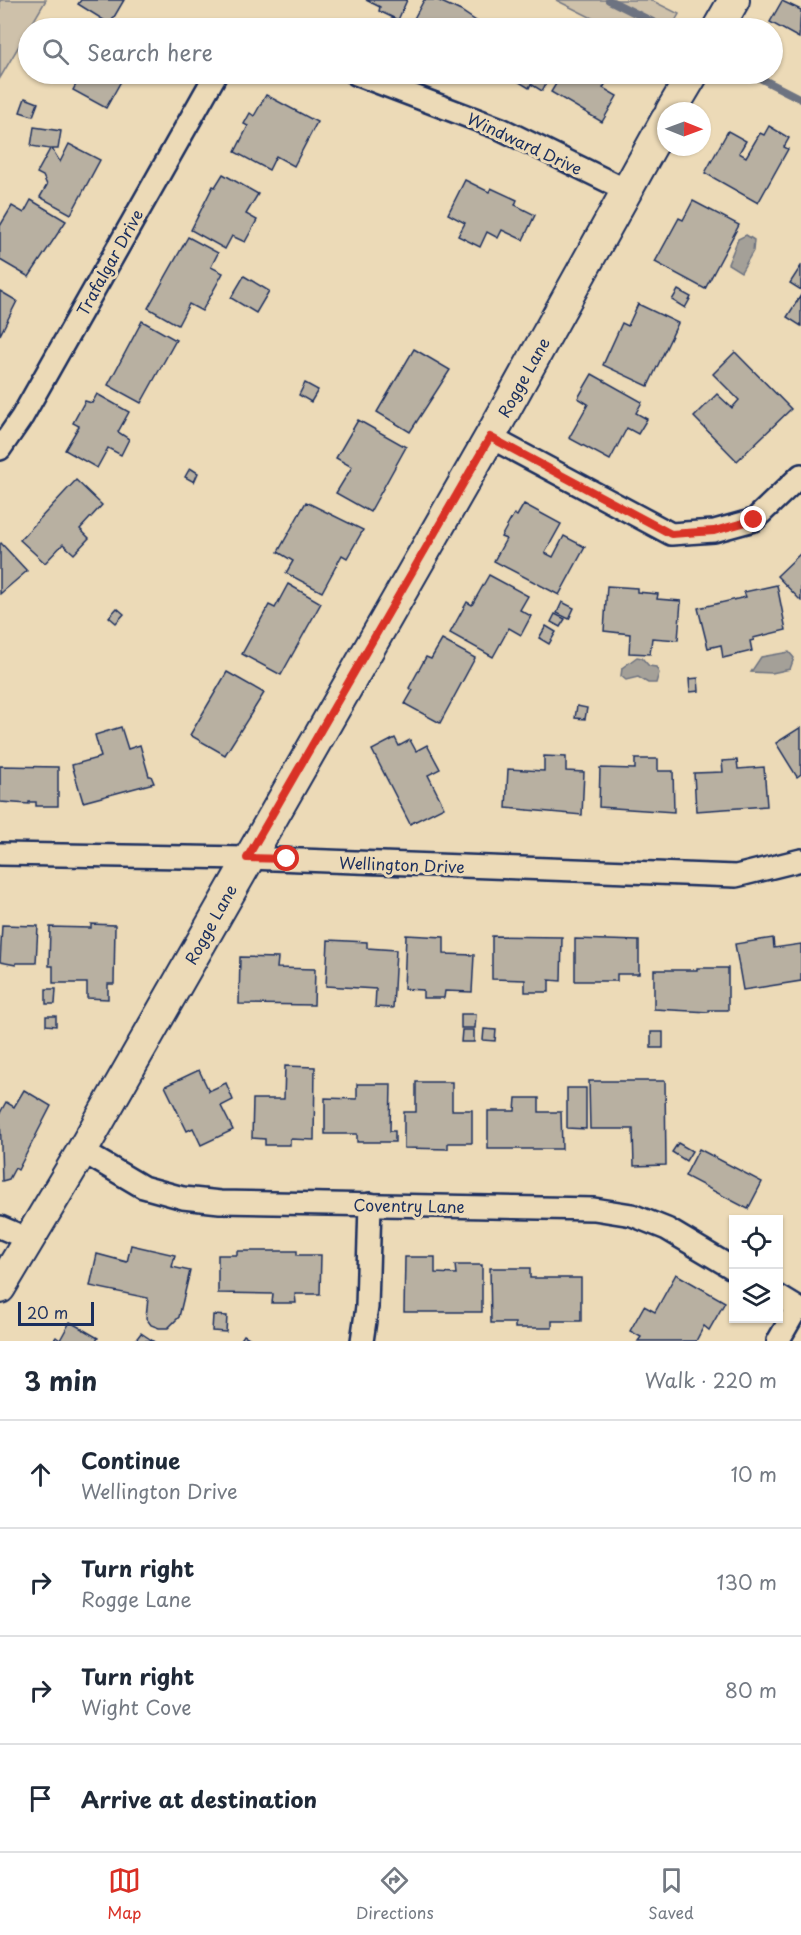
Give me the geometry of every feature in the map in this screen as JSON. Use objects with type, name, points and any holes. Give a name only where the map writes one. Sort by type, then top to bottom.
[{"type":"street","points":[[724,18],[734,0]]},
{"type":"street","name":"Trafalgar Drive","points":[[0,449],[22,417],[210,84]]},
{"type":"street","name":"Windward Drive","points":[[382,84],[501,129],[626,190]]},
{"type":"street","points":[[676,102],[687,84]]},
{"type":"street","name":"Rogge Lane","points":[[0,1288],[82,1150],[247,858],[490,437],[657,136]]},
{"type":"street","points":[[490,437],[671,534],[714,531],[754,520],[801,475]]},
{"type":"street","name":"Wellington Drive","points":[[0,854],[247,858],[736,876],[801,860]]},
{"type":"street","name":"Coventry Lane","points":[[82,1150],[143,1187],[183,1198],[220,1202],[370,1203],[594,1209],[632,1215],[668,1229],[729,1266]]},
{"type":"street","points":[[362,1341],[366,1307],[370,1203]]},
{"type":"street","points":[[0,1227],[28,1239]]},
{"type":"street","points":[[777,1341],[799,1309],[783,1299]]},
{"type":"shaded area","points":[[0,0],[46,0],[35,18],[18,18],[18,47],[0,78]]},
{"type":"shaded area","points":[[556,0],[651,0],[679,14],[677,18],[592,18]]},
{"type":"shaded area","points":[[746,235],[754,240],[753,251],[741,272],[728,264],[738,239]]},
{"type":"shaded area","points":[[789,652],[794,658],[790,669],[772,673],[751,672],[761,657]]},
{"type":"shaded area","points":[[637,657],[642,658],[649,666],[656,667],[659,673],[656,683],[648,683],[638,677],[626,680],[621,676],[622,668]]},
{"type":"building","points":[[81,0],[124,0],[114,18],[100,18],[78,4]]},
{"type":"building","points":[[366,0],[407,0],[399,18],[379,11],[380,7]]},
{"type":"building","points":[[424,0],[437,0],[472,18],[414,18]]},
{"type":"building","points":[[782,1],[801,10],[799,38],[783,29],[783,18],[772,18]]},
{"type":"building","points":[[76,84],[119,84],[106,108],[73,90]]},
{"type":"building","points":[[531,84],[546,84],[542,91]]},
{"type":"building","points":[[556,84],[605,84],[603,88],[617,96],[602,122],[551,92]]},
{"type":"building","points":[[266,95],[317,122],[294,166],[276,156],[269,170],[235,152],[248,126],[244,124],[250,113],[254,116]]},
{"type":"building","points":[[25,98],[38,103],[33,116],[20,112]]},
{"type":"building","points":[[769,126],[789,138],[784,147],[788,149],[758,203],[705,173],[728,131],[746,141],[739,153],[746,157],[760,133],[764,135]]},
{"type":"building","points":[[34,127],[61,131],[58,149],[52,149],[60,162],[69,144],[100,160],[71,214],[40,197],[47,185],[43,176],[37,173],[50,149],[31,146]]},
{"type":"building","points":[[223,174],[258,194],[246,214],[257,220],[245,242],[232,236],[225,249],[191,230],[213,186],[215,187]]},
{"type":"building","points":[[465,180],[489,192],[491,188],[517,200],[515,205],[535,215],[523,240],[502,230],[498,238],[487,232],[480,247],[458,236],[465,223],[448,214]]},
{"type":"building","points":[[31,200],[66,221],[29,277],[0,260],[0,226],[12,206],[24,213]]},
{"type":"building","points":[[693,201],[739,225],[705,289],[655,262],[679,218],[683,220]]},
{"type":"building","points":[[188,237],[218,253],[211,267],[223,273],[202,311],[189,304],[178,325],[148,308]]},
{"type":"building","points":[[801,266],[801,290],[790,283]]},
{"type":"building","points":[[244,276],[269,291],[256,313],[231,298]]},
{"type":"building","points":[[678,290],[691,297],[685,308],[672,300]]},
{"type":"building","points":[[0,291],[17,301],[0,335]]},
{"type":"building","points":[[801,295],[801,326],[787,317]]},
{"type":"building","points":[[638,304],[678,323],[648,386],[603,365],[622,323],[628,326]]},
{"type":"building","points":[[142,321],[176,340],[141,403],[108,385]]},
{"type":"building","points":[[414,349],[450,370],[410,432],[377,412]]},
{"type":"building","points":[[735,352],[791,409],[737,461],[694,417],[717,394],[732,408],[739,400],[713,374]]},
{"type":"building","points":[[592,374],[642,402],[636,413],[647,419],[638,434],[627,428],[610,460],[569,438],[588,404],[578,398]]},
{"type":"building","points":[[305,383],[318,390],[311,402],[299,395]]},
{"type":"building","points":[[97,394],[129,412],[118,432],[129,439],[121,455],[108,448],[97,468],[65,450],[79,426],[73,423],[85,401],[92,403]]},
{"type":"building","points":[[358,420],[406,447],[370,512],[336,493],[352,467],[336,458]]},
{"type":"building","points":[[190,468],[198,473],[194,482],[185,477]]},
{"type":"building","points":[[76,480],[102,505],[80,529],[89,538],[74,554],[63,544],[45,563],[20,540]]},
{"type":"building","points":[[306,502],[363,530],[347,558],[342,555],[322,592],[286,573],[293,561],[278,552]]},
{"type":"building","points":[[524,504],[561,524],[545,553],[553,557],[564,536],[585,547],[559,595],[494,561],[506,539],[501,537],[514,514],[517,516]]},
{"type":"building","points":[[0,544],[27,571],[0,594]]},
{"type":"building","points":[[801,553],[801,601],[777,576]]},
{"type":"building","points":[[489,575],[528,596],[520,610],[531,616],[521,635],[509,628],[493,657],[450,633],[467,602],[472,605]]},
{"type":"building","points":[[288,584],[321,603],[281,675],[242,654],[269,605],[275,608]]},
{"type":"building","points":[[777,585],[786,630],[753,638],[754,640],[750,641],[752,651],[723,658],[721,645],[708,648],[698,608],[746,597],[744,592]]},
{"type":"building","points":[[607,586],[637,588],[637,592],[658,594],[657,599],[681,601],[678,640],[652,638],[650,654],[629,653],[630,634],[604,631]]},
{"type":"building","points":[[562,602],[574,608],[569,619],[557,613]]},
{"type":"building","points":[[117,608],[124,614],[116,623],[109,617]]},
{"type":"building","points":[[555,614],[565,619],[560,627],[551,622]]},
{"type":"building","points":[[546,626],[556,632],[549,644],[539,638]]},
{"type":"building","points":[[442,640],[475,658],[440,723],[405,704],[413,690],[409,688],[426,657],[431,659]]},
{"type":"building","points":[[227,672],[264,693],[225,755],[190,735]]},
{"type":"building","points":[[698,678],[699,691],[690,692],[689,679]]},
{"type":"building","points":[[577,706],[587,708],[585,719],[575,718]]},
{"type":"building","points":[[121,727],[128,749],[140,745],[149,776],[154,783],[83,802],[72,765],[101,757],[95,735]]},
{"type":"building","points":[[801,727],[801,774],[797,777],[776,743]]},
{"type":"building","points":[[395,738],[399,746],[410,740],[416,751],[427,745],[440,769],[428,775],[444,807],[410,824],[372,750]]},
{"type":"building","points":[[544,756],[566,757],[566,771],[584,772],[582,815],[506,808],[508,769],[544,771]]},
{"type":"building","points":[[635,759],[658,759],[658,771],[673,771],[674,812],[599,807],[600,768],[635,769]]},
{"type":"building","points":[[737,760],[738,769],[764,767],[767,806],[696,811],[694,773],[723,772],[722,761]]},
{"type":"building","points":[[0,766],[58,767],[58,806],[36,806],[36,802],[29,802],[29,804],[0,802]]},
{"type":"building","points":[[91,924],[115,925],[114,984],[108,984],[108,999],[87,998],[87,983],[53,983],[53,966],[49,966],[50,927],[91,928]]},
{"type":"building","points":[[2,925],[38,926],[36,963],[16,963],[16,965],[0,962]]},
{"type":"building","points":[[406,935],[444,937],[444,954],[474,955],[472,992],[445,991],[444,998],[423,998],[423,990],[404,989]]},
{"type":"building","points":[[492,936],[562,937],[561,981],[549,980],[549,992],[525,992],[525,980],[492,979]]},
{"type":"building","points":[[773,938],[774,948],[801,944],[801,981],[743,990],[735,944]]},
{"type":"building","points":[[575,939],[639,941],[639,974],[617,974],[617,981],[575,981]]},
{"type":"building","points":[[328,940],[367,942],[367,948],[396,950],[393,1008],[375,1007],[376,989],[326,986]]},
{"type":"building","points":[[240,957],[278,958],[277,968],[315,969],[314,1005],[239,1004]]},
{"type":"building","points":[[697,968],[728,968],[728,1010],[709,1010],[709,1012],[654,1009],[654,970],[697,970]]},
{"type":"building","points":[[46,989],[56,989],[55,1004],[46,1004]]},
{"type":"building","points":[[461,1014],[476,1014],[475,1028],[461,1028]]},
{"type":"building","points":[[46,1016],[56,1016],[56,1026],[46,1025]]},
{"type":"building","points":[[484,1029],[496,1030],[495,1041],[483,1040]]},
{"type":"building","points":[[462,1030],[474,1030],[474,1042],[461,1042]]},
{"type":"building","points":[[651,1032],[663,1032],[663,1048],[651,1048]]},
{"type":"building","points":[[285,1066],[315,1067],[314,1140],[290,1139],[290,1145],[265,1145],[265,1139],[252,1138],[253,1099],[284,1099]]},
{"type":"building","points":[[199,1070],[209,1091],[226,1083],[233,1100],[221,1106],[233,1130],[201,1145],[193,1128],[187,1131],[165,1086]]},
{"type":"building","points":[[589,1081],[665,1081],[666,1165],[634,1166],[633,1129],[590,1129]]},
{"type":"building","points":[[416,1082],[452,1082],[452,1110],[472,1110],[472,1143],[448,1143],[448,1149],[404,1148],[404,1112],[416,1112]]},
{"type":"building","points":[[357,1084],[391,1084],[390,1131],[395,1131],[395,1142],[357,1142],[357,1134],[325,1134],[325,1098],[357,1099]]},
{"type":"building","points":[[567,1088],[586,1088],[586,1129],[567,1128]]},
{"type":"building","points":[[24,1090],[51,1106],[18,1170],[15,1168],[9,1179],[2,1181],[0,1113],[6,1102],[14,1107]]},
{"type":"building","points":[[516,1098],[539,1098],[539,1112],[561,1112],[562,1149],[488,1149],[488,1111],[515,1111]]},
{"type":"building","points":[[678,1143],[692,1151],[686,1161],[672,1152]]},
{"type":"building","points":[[699,1149],[762,1182],[748,1209],[685,1176]]},
{"type":"building","points":[[131,1245],[175,1255],[172,1267],[190,1271],[179,1317],[168,1328],[151,1325],[146,1318],[148,1298],[90,1286],[97,1254],[127,1262]]},
{"type":"building","points":[[237,1251],[297,1251],[297,1255],[321,1255],[320,1294],[295,1294],[296,1303],[272,1303],[273,1294],[218,1293],[218,1255],[237,1255]]},
{"type":"building","points":[[405,1257],[435,1257],[435,1273],[456,1274],[455,1265],[482,1265],[482,1312],[404,1312]]},
{"type":"building","points":[[490,1268],[530,1268],[530,1278],[581,1278],[581,1321],[552,1321],[552,1328],[515,1328],[515,1323],[491,1323]]},
{"type":"building","points":[[676,1274],[725,1302],[709,1330],[704,1326],[696,1341],[638,1341],[641,1337],[630,1331],[644,1306],[655,1312]]},
{"type":"building","points":[[213,1315],[227,1316],[226,1332],[212,1331]]},
{"type":"building","points":[[70,1322],[98,1338],[96,1341],[53,1341],[56,1337],[60,1340]]},
{"type":"building","points":[[141,1333],[153,1341],[135,1341]]},
{"type":"building","points":[[244,1335],[254,1341],[240,1341]]},
{"type":"waterway","points":[[609,0],[645,18]]},
{"type":"waterway","points":[[772,84],[801,99]]},
{"type":"route","points":[[287,859],[247,858],[490,437],[671,534],[714,531],[754,520]]}]
